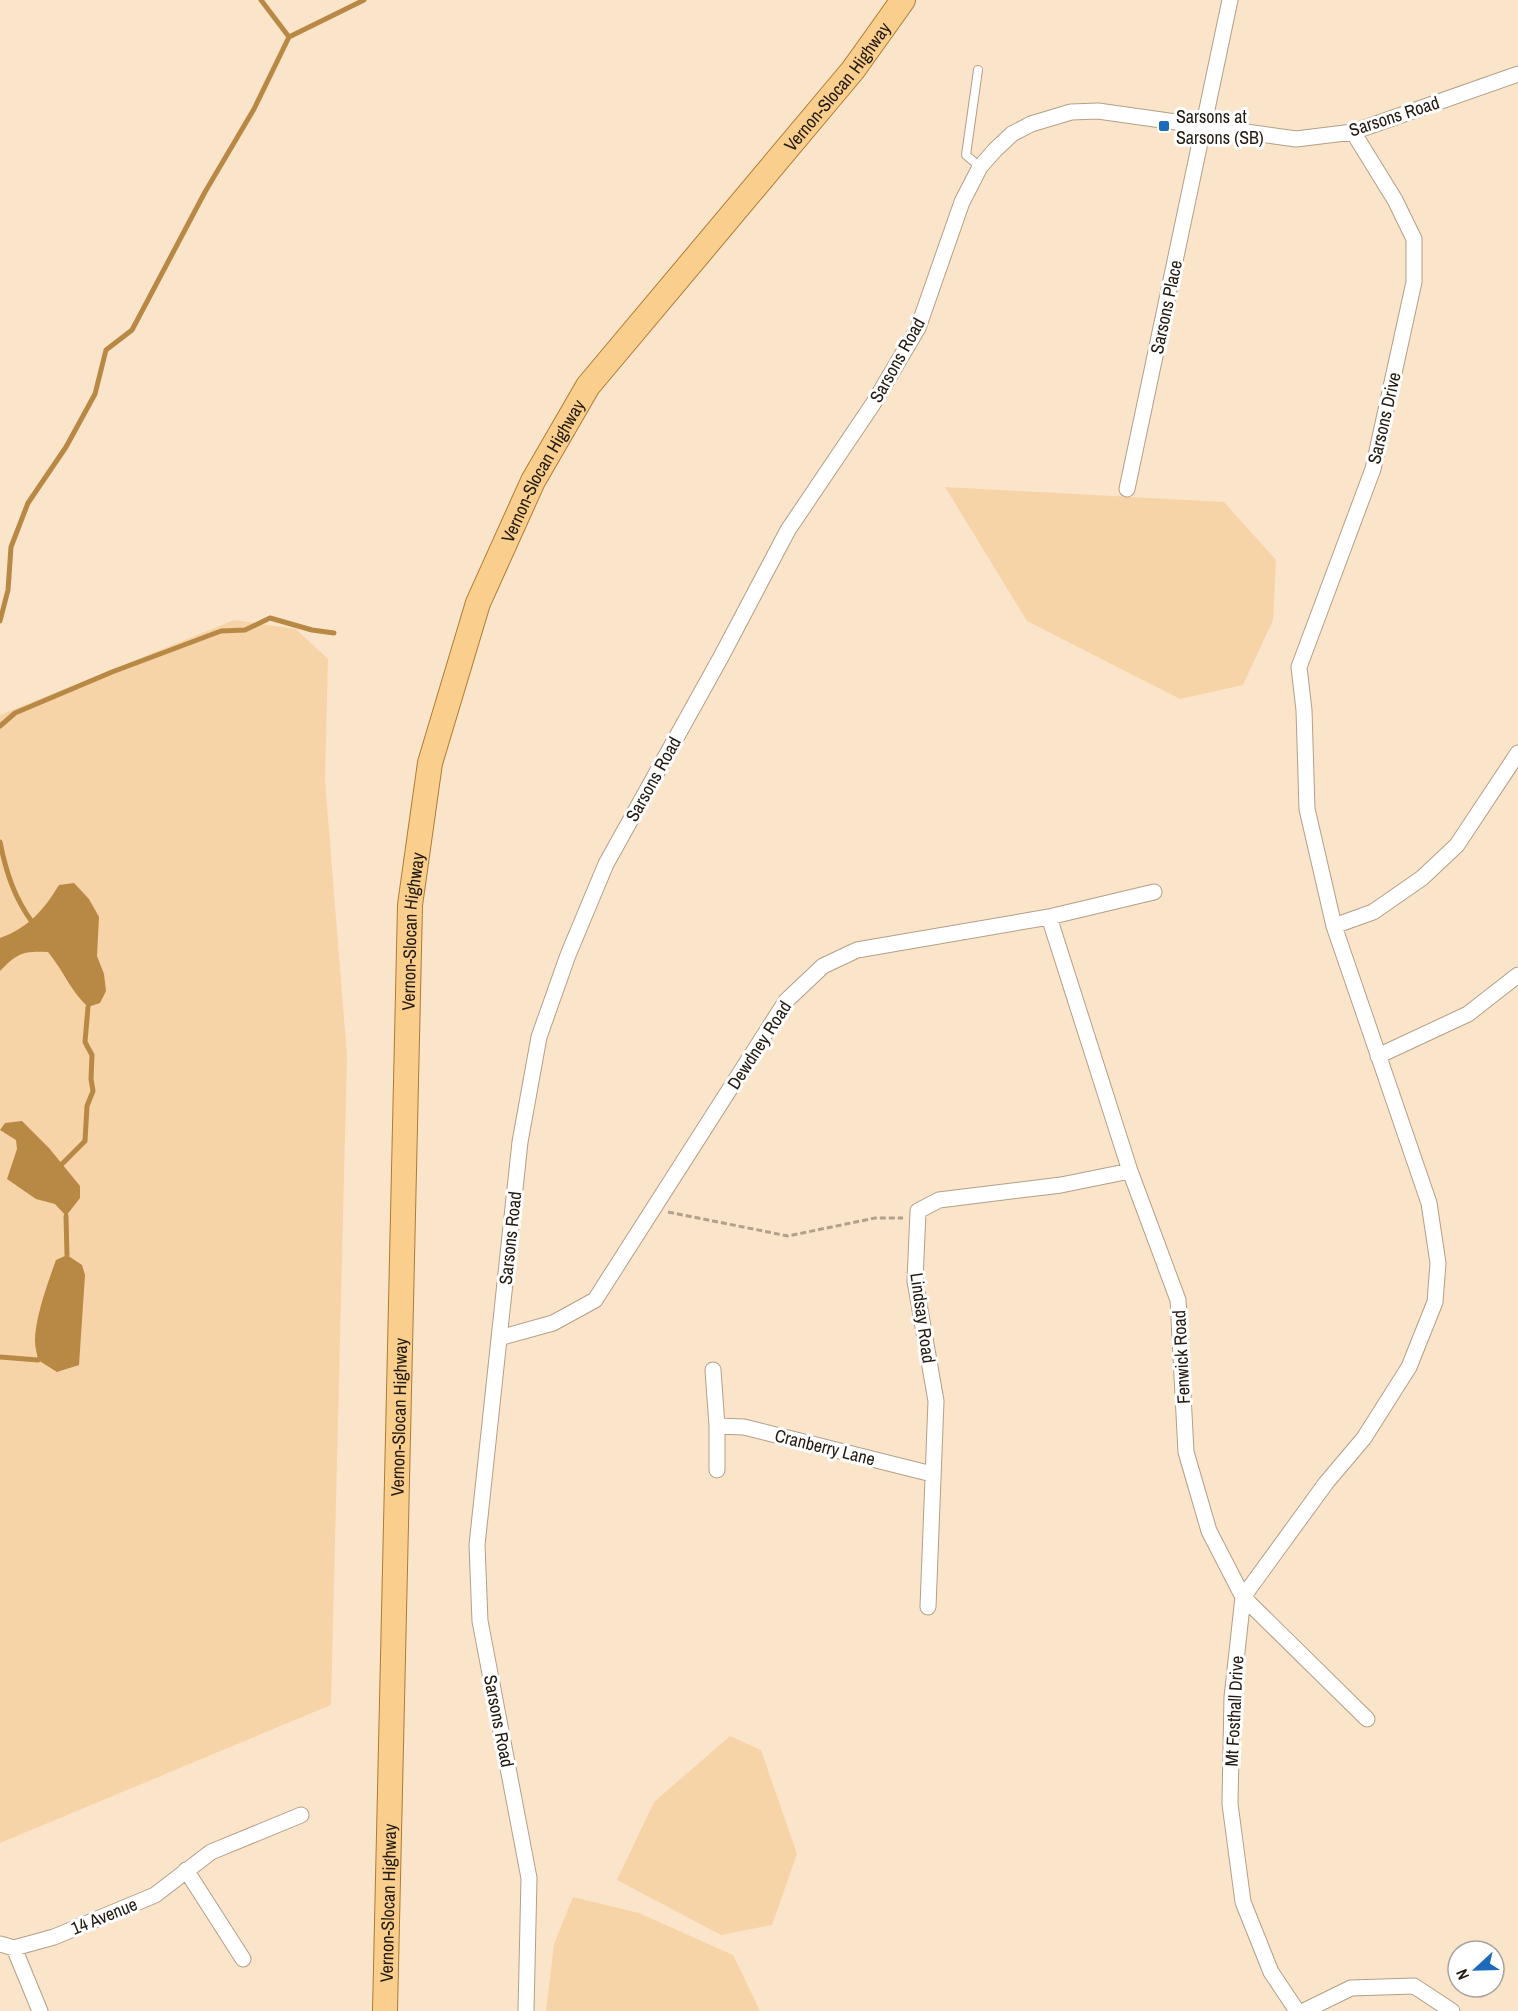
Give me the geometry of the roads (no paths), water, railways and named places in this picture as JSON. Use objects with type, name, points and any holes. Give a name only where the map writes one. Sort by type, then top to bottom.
[{"type":"main road","name":"Vernon-Slocan Highway","points":[[385,2011],[410,905],[430,763],[478,603],[533,481],[588,386],[853,70],[903,0]]},
{"type":"street","name":"Sarsons Place","points":[[1127,489],[1230,0]]},
{"type":"street","name":"Sarsons Road","points":[[526,2011],[529,1878],[480,1621],[477,1545],[520,1142],[539,1037],[568,955],[606,864],[715,668],[788,530],[873,404],[918,328],[962,202],[981,167],[1012,134],[1031,124],[1071,112],[1098,111],[1296,139],[1353,132],[1518,74]]},
{"type":"street","name":"Sarsons Drive","points":[[1353,132],[1395,200],[1414,238],[1414,282],[1373,469],[1299,667],[1304,710],[1307,809],[1334,926],[1378,1056]]},
{"type":"street","points":[[1334,926],[1373,912],[1422,878],[1457,844],[1518,753]]},
{"type":"street","name":"Dewdney Road","points":[[499,1338],[553,1323],[595,1300],[786,1001],[823,966],[857,950],[1049,917],[1154,892]]},
{"type":"street","name":"Fenwick Road","points":[[1049,917],[1130,1171],[1178,1300],[1186,1452],[1209,1531],[1243,1597],[1367,1719]]},
{"type":"street","points":[[1378,1056],[1468,1014],[1518,975]]},
{"type":"street","name":"Mt Fosthall Drive","points":[[1297,2011],[1271,1972],[1243,1902],[1230,1804],[1232,1697],[1243,1597],[1326,1483],[1364,1438],[1409,1367],[1435,1302],[1438,1263],[1429,1203],[1378,1056]]},
{"type":"street","name":"Lindsay Road","points":[[928,1607],[936,1401],[915,1281],[918,1211],[939,1200],[1061,1185],[1130,1171]]},
{"type":"street","points":[[712,1370],[717,1426],[717,1470]]},
{"type":"street","name":"Cranberry Lane","points":[[717,1426],[744,1427],[932,1474]]},
{"type":"street","name":"14 Avenue","points":[[40,2011],[7,1946],[54,1936],[155,1895],[211,1852],[301,1815]]},
{"type":"street","points":[[186,1870],[243,1959]]},
{"type":"street","points":[[1304,2011],[1351,1988],[1414,1986],[1452,2011]]},
{"type":"lane","points":[[978,70],[966,155],[981,167]]},
{"type":"waterway","points":[[0,621],[8,590],[11,547],[28,503],[66,447],[95,394],[106,350],[132,330],[205,192],[254,109],[289,37],[261,0]]},
{"type":"waterway","points":[[289,37],[364,0]]},
{"type":"waterway","points":[[0,726],[15,713],[112,672],[221,631],[245,630],[270,618],[312,630],[334,633]]},
{"type":"waterway","points":[[0,842],[12,884],[32,922]]},
{"type":"waterway","points":[[61,1165],[85,1141],[87,1106],[93,1091],[92,1055],[85,1042],[88,1007]]},
{"type":"waterway","points":[[66,1216],[67,1255]]},
{"type":"waterway","points":[[0,1357],[38,1360]]},
{"type":"place","name":"Sarsons at Sarsons (SB)","points":[[1164,126]]}]
